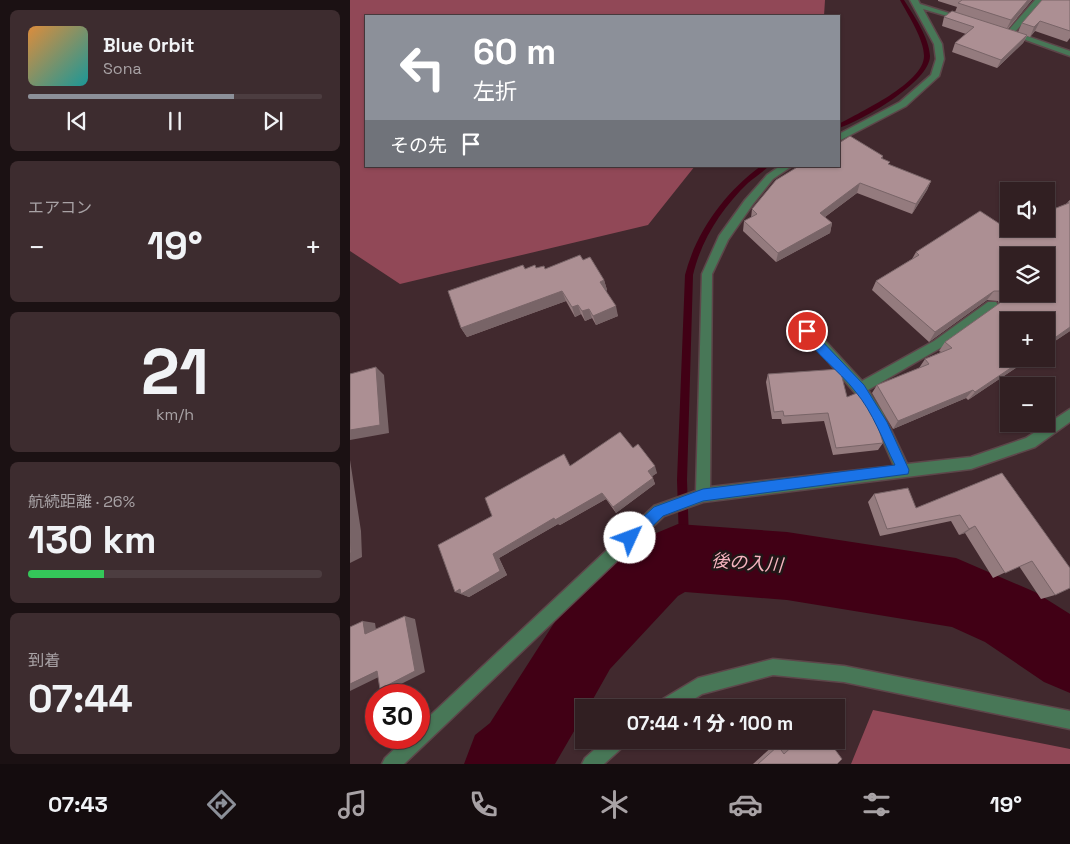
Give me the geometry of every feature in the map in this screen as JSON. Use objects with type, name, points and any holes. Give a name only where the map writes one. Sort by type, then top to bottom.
[{"type":"street","points":[[1010,33],[1039,0]]},
{"type":"street","points":[[915,2],[969,20]]},
{"type":"street","points":[[840,137],[903,104],[935,76],[940,59],[938,44],[915,2]]},
{"type":"street","points":[[1002,30],[1070,54]]},
{"type":"street","points":[[698,497],[707,274],[723,239],[749,202],[770,177],[785,167]]},
{"type":"street","points":[[860,388],[938,344],[992,305]]},
{"type":"street","points":[[800,321],[814,340],[860,388],[883,426],[903,470]]},
{"type":"street","points":[[391,764],[659,511],[698,497],[971,463],[1030,443],[1070,415]]},
{"type":"street","points":[[678,699],[698,686],[773,668],[844,674],[1070,720]]},
{"type":"street","points":[[591,764],[608,749]]},
{"type":"shaded area","points":[[350,0],[825,0],[824,15],[365,15],[365,167],[694,167],[648,225],[400,284],[350,251]]},
{"type":"shaded area","points":[[873,710],[1070,749],[1070,764],[851,764]]},
{"type":"building","points":[[962,0],[1028,0],[1011,20],[958,3]]},
{"type":"building","points":[[1042,0],[1070,0],[1070,31],[1040,21],[1034,27],[1022,23]]},
{"type":"building","points":[[952,11],[1027,35],[1001,60],[955,43],[974,27],[944,17]]},
{"type":"building","points":[[850,136],[883,156],[881,158],[890,162],[888,164],[931,181],[916,204],[860,183],[820,213],[832,223],[778,253],[744,221],[757,214],[752,209],[776,180],[797,167],[840,167],[840,142]]},
{"type":"building","points":[[1070,200],[1070,327],[1055,338],[1055,312],[1000,312],[1000,367],[1012,367],[975,392],[973,390],[898,421],[877,385],[929,364],[925,359],[952,348],[945,342],[1001,302],[1055,302],[1055,247],[1000,247],[1000,291],[994,291],[935,332],[876,281],[919,255],[916,252],[980,211],[1000,224],[1000,237],[1055,237],[1055,208],[1069,203]]},
{"type":"building","points":[[580,255],[583,260],[590,257],[604,280],[600,282],[616,306],[593,316],[589,309],[582,311],[578,305],[572,307],[562,291],[461,328],[448,291],[523,265],[525,269],[535,265],[536,268],[544,266],[545,269]]},
{"type":"building","points":[[376,367],[380,425],[350,430],[350,374]]},
{"type":"building","points":[[840,369],[847,397],[862,391],[883,428],[879,429],[883,443],[836,448],[828,413],[784,416],[783,411],[774,412],[768,374]]},
{"type":"building","points":[[620,432],[633,448],[638,444],[655,466],[648,471],[653,478],[613,507],[602,493],[555,520],[554,518],[493,554],[500,571],[461,594],[460,589],[455,592],[438,545],[492,516],[485,498],[564,454],[570,466]]},
{"type":"building","points":[[1002,473],[1070,568],[1070,588],[1055,595],[1032,561],[1005,573],[975,526],[969,529],[960,515],[887,529],[874,494],[908,488],[916,508]]},
{"type":"building","points":[[405,616],[415,671],[390,684],[379,684],[377,671],[350,684],[350,627],[363,621],[365,634]]},
{"type":"building","points":[[775,749],[780,749],[784,754],[789,749],[835,749],[842,759],[837,764],[758,764]]},
{"type":"waterway","points":[[840,125],[891,97],[917,77],[925,67],[927,57],[924,42],[902,0]]},
{"type":"waterway","points":[[678,558],[684,540],[682,480],[689,275],[697,249],[717,214],[746,182],[765,167]]},
{"type":"waterway","name":"後の入川","points":[[504,764],[518,751],[584,643],[654,572],[678,558],[787,566],[956,593],[1010,617],[1070,656]]},
{"type":"route","points":[[630,538],[659,511],[703,495],[903,470],[883,426],[860,388],[807,331]]}]
